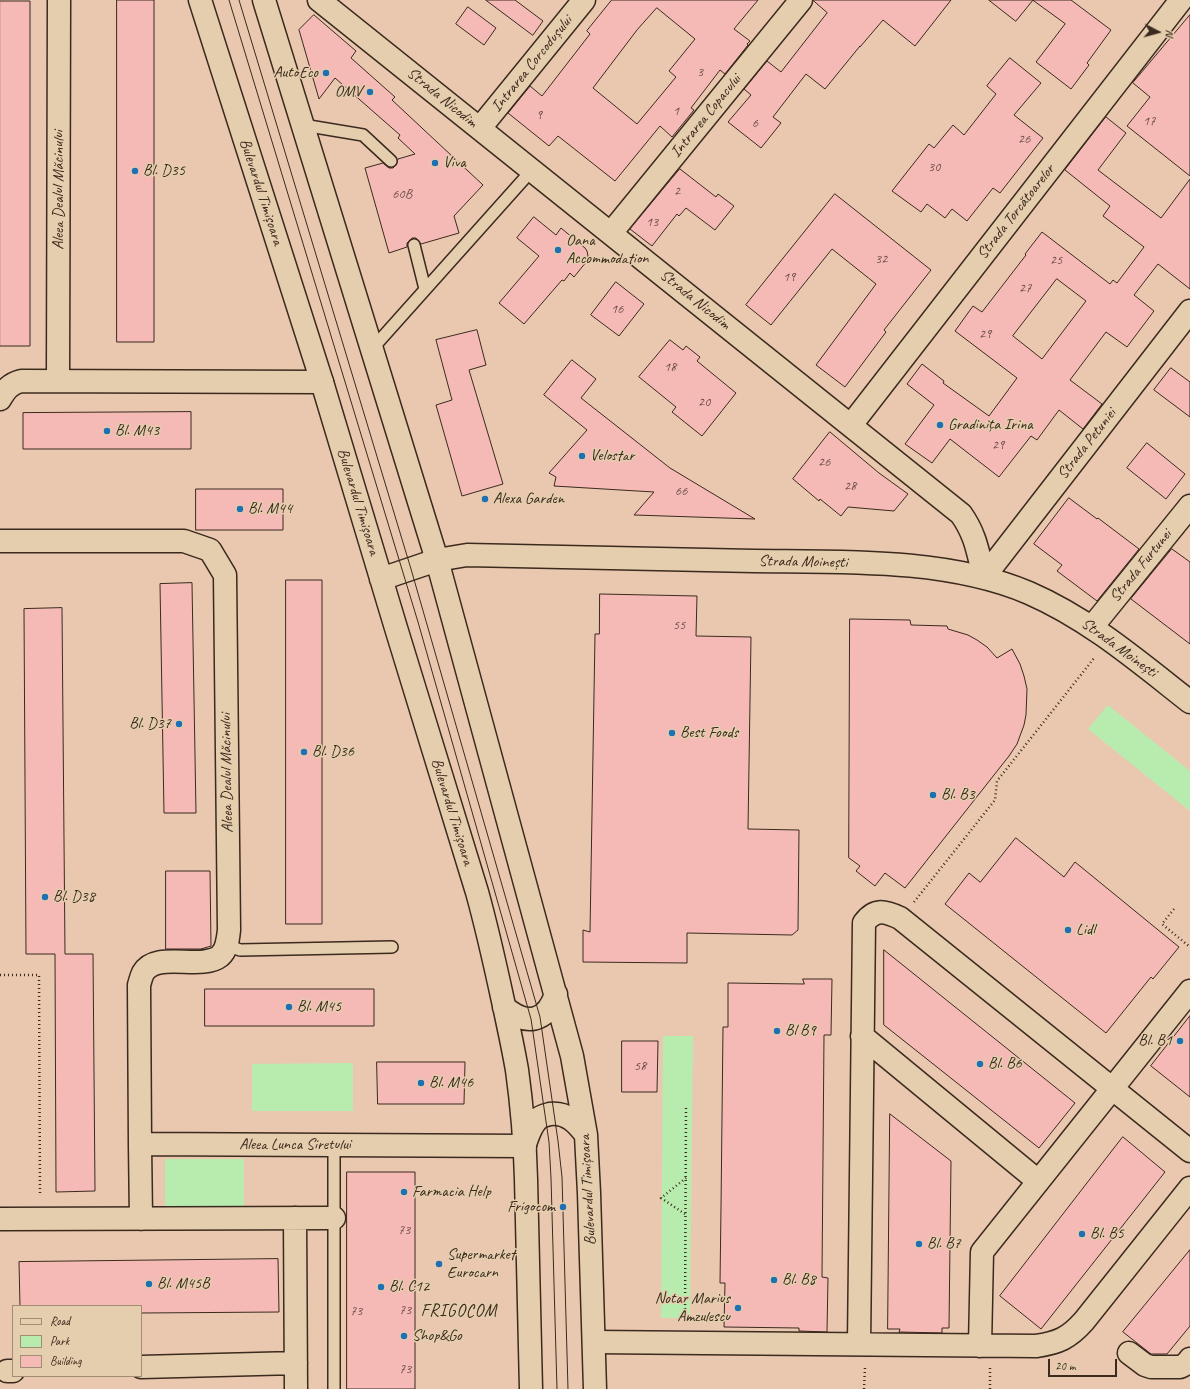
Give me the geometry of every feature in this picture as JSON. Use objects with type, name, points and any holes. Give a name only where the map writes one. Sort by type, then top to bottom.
[{"type":"street","name":"Aleea Dealul Măcinului","points":[[58,381],[59,0]]},
{"type":"street","name":"Bulevardul Timișoara","points":[[200,0],[322,382],[477,892],[489,936],[517,1070],[525,1146],[531,1389]]},
{"type":"street","name":"Bulevardul Timișoara","points":[[264,0],[437,560],[572,1056],[586,1135],[595,1389]]},
{"type":"street","name":"Intrarea Corcodușului","points":[[480,128],[584,0]]},
{"type":"street","name":"Intrarea Copacului","points":[[611,233],[801,0]]},
{"type":"street","name":"Strada Torcătoarelor","points":[[851,425],[1181,0]]},
{"type":"street","name":"Strada Nicodim","points":[[329,3],[480,128],[961,514],[970,526],[976,542],[984,577]]},
{"type":"street","name":"Strada Petuniei","points":[[984,577],[1190,312]]},
{"type":"street","points":[[0,399],[12,383],[21,381],[322,382]]},
{"type":"street","name":"Strada Furtunei","points":[[1100,633],[1190,506]]},
{"type":"street","name":"Aleea Dealul Măcinului","points":[[0,541],[184,541],[210,550],[225,575],[229,930],[227,945]]},
{"type":"street","name":"Strada Moinești","points":[[381,579],[437,560],[467,555],[841,562],[917,567],[984,577],[1028,593],[1054,605],[1100,633],[1190,702]]},
{"type":"street","points":[[859,1344],[864,923],[872,915],[882,912],[890,913],[900,918],[1190,1151]]},
{"type":"street","points":[[141,1219],[139,985],[143,973],[150,966],[164,962],[208,961],[220,956],[227,945]]},
{"type":"street","points":[[980,1346],[982,1252],[1190,991]]},
{"type":"street","points":[[504,1007],[516,1016],[531,1019],[545,1013],[550,1009],[556,994]]},
{"type":"street","points":[[862,1036],[1038,1181]]},
{"type":"street","points":[[525,1146],[532,1126],[538,1118],[545,1115],[562,1115],[569,1118],[578,1124],[586,1135]]},
{"type":"street","name":"Aleea Lunca Siretului","points":[[140,1144],[525,1146]]},
{"type":"street","points":[[594,1342],[980,1346],[1036,1346],[1051,1344],[1064,1339],[1075,1332],[1190,1188]]},
{"type":"street","points":[[295,1218],[296,1389]]},
{"type":"street","points":[[0,1219],[334,1218]]},
{"type":"street","points":[[1129,1352],[1145,1365],[1151,1367],[1180,1367],[1186,1364],[1190,1359]]},
{"type":"street","points":[[142,1367],[296,1363]]},
{"type":"lane","points":[[303,125],[363,135],[391,161]]},
{"type":"lane","points":[[372,349],[532,170]]},
{"type":"lane","points":[[414,245],[425,289]]},
{"type":"lane","points":[[227,945],[240,950],[392,947]]},
{"type":"lane","points":[[334,1146],[334,1389]]},
{"type":"path","points":[[900,918],[995,800],[997,781],[1100,633]]},
{"type":"path","points":[[1174,909],[1162,924],[1190,947]]},
{"type":"path","points":[[0,975],[39,975],[40,1219]]},
{"type":"path","points":[[685,1343],[686,1106]]},
{"type":"path","points":[[686,1178],[661,1198],[686,1215]]},
{"type":"green space","points":[[1108,705],[1190,771],[1190,811],[1088,729]]},
{"type":"green space","points":[[663,1036],[693,1036],[690,1318],[661,1318]]},
{"type":"green space","points":[[353,1063],[353,1111],[252,1111],[252,1064]]},
{"type":"green space","points":[[165,1159],[244,1159],[244,1206],[165,1206]]},
{"type":"building","name":"Bl. D35","points":[[117,0],[154,0],[154,342],[117,342]]},
{"type":"building","points":[[486,0],[515,0],[543,21],[533,35]]},
{"type":"building","points":[[612,0],[758,0],[734,29],[750,41],[747,44],[748,45],[725,74],[720,70],[691,108],[694,110],[672,137],[660,126],[615,181],[558,136],[549,146],[508,113],[530,86],[542,96],[590,34],[587,31]],"holes":[[[657,8],[695,39],[669,71],[676,77],[637,124],[593,88],[637,30]]]},
{"type":"building","points":[[813,0],[951,0],[915,46],[883,20],[825,89],[806,74],[773,117],[781,123],[761,148],[728,122],[751,95],[744,89],[767,61],[781,72],[827,13]]},
{"type":"building","points":[[989,0],[1033,0],[1016,21]]},
{"type":"building","points":[[1033,0],[1071,0],[1111,30],[1087,63],[1089,65],[1071,89],[1036,62],[1065,24]]},
{"type":"building","points":[[0,1],[30,1],[30,346],[0,346]]},
{"type":"building","points":[[468,7],[496,28],[484,45],[456,24]]},
{"type":"building","points":[[314,15],[356,51],[351,58],[395,97],[392,100],[483,185],[454,216],[459,233],[421,244],[416,238],[412,238],[407,243],[407,247],[389,253],[365,168],[383,163],[389,168],[393,168],[398,159],[415,154],[398,138],[400,135],[335,78],[319,99],[299,30]]},
{"type":"building","points":[[1190,15],[1190,176],[1127,126],[1150,97],[1133,83]]},
{"type":"building","points":[[1010,58],[1041,83],[1014,115],[1043,138],[1000,193],[993,188],[967,221],[952,209],[945,218],[927,204],[921,212],[892,191],[929,144],[934,148],[953,125],[964,135],[996,94],[987,86]]},
{"type":"building","points":[[1106,117],[1126,133],[1098,170],[1161,218],[1190,179],[1190,289],[1158,264],[1134,295],[1154,311],[1127,347],[1106,332],[1070,380],[1102,404],[1083,429],[1059,410],[1037,440],[1031,436],[999,477],[950,439],[932,463],[905,444],[934,405],[907,384],[922,364],[944,381],[943,383],[989,416],[1017,378],[955,331],[973,306],[982,312],[1042,232],[1110,284],[1113,280],[1117,283],[1144,247],[1103,216],[1110,206],[1065,170]],"holes":[[[1057,279],[1086,301],[1042,359],[1013,336]]]},
{"type":"building","points":[[680,169],[716,197],[718,194],[734,206],[715,230],[686,208],[679,216],[677,214],[652,246],[630,229]]},
{"type":"building","points":[[835,194],[931,270],[884,330],[886,332],[845,387],[816,365],[876,284],[832,249],[771,325],[746,305]]},
{"type":"building","points":[[534,217],[556,235],[561,228],[585,248],[588,256],[587,261],[574,277],[570,273],[564,281],[562,280],[524,324],[499,303],[539,256],[517,238]]},
{"type":"building","points":[[616,282],[644,304],[619,336],[591,315]]},
{"type":"building","points":[[477,330],[486,365],[469,370],[503,484],[462,496],[436,405],[452,400],[436,340]]},
{"type":"building","points":[[670,340],[683,350],[686,346],[700,357],[697,361],[736,393],[702,436],[672,412],[676,407],[639,377]]},
{"type":"building","points":[[572,360],[596,379],[581,398],[670,468],[755,519],[634,515],[654,492],[554,486],[556,477],[549,473],[587,430],[544,395]]},
{"type":"building","points":[[1171,368],[1190,382],[1190,417],[1154,390]]},
{"type":"building","name":"Bl. M43","points":[[191,412],[191,449],[23,449],[23,413]]},
{"type":"building","points":[[830,432],[879,473],[908,494],[894,511],[848,507],[841,516],[820,499],[819,501],[793,479]]},
{"type":"building","points":[[1147,443],[1185,474],[1166,499],[1127,468]]},
{"type":"building","name":"Bl. M44","points":[[196,489],[283,489],[283,530],[196,530]]},
{"type":"building","points":[[1069,498],[1139,549],[1097,601],[1057,571],[1062,565],[1034,544]]},
{"type":"building","points":[[1172,549],[1190,562],[1190,644],[1131,599]]},
{"type":"building","name":"Bl. D36","points":[[286,580],[322,580],[322,924],[286,924]]},
{"type":"building","name":"Bl. D37","points":[[192,583],[196,813],[164,813],[160,584]]},
{"type":"building","name":"Best Foods","points":[[600,594],[697,596],[696,636],[751,637],[748,829],[799,830],[798,930],[792,935],[687,933],[687,963],[583,962],[583,930],[590,932],[595,634],[599,634]]},
{"type":"building","name":"Bl. D38","points":[[62,608],[65,954],[93,954],[95,1191],[56,1192],[55,954],[26,954],[24,609]]},
{"type":"building","points":[[850,619],[910,620],[911,625],[947,626],[948,629],[968,635],[977,640],[987,647],[997,658],[1012,649],[1020,664],[1027,689],[1026,715],[1017,744],[905,888],[885,873],[875,886],[856,871],[860,866],[849,858]]},
{"type":"building","name":"Lidl","points":[[1016,838],[1064,877],[1075,862],[1179,947],[1153,979],[1151,977],[1106,1033],[945,904],[969,873],[980,882]]},
{"type":"building","points":[[166,871],[210,871],[211,946],[201,949],[166,949]]},
{"type":"building","name":"Bl. B6","points":[[884,950],[1075,1103],[1039,1148],[884,1025]]},
{"type":"building","points":[[803,979],[832,979],[831,1035],[824,1035],[822,1277],[828,1278],[827,1332],[799,1331],[799,1328],[724,1327],[725,1283],[720,1283],[723,1027],[728,1027],[728,983],[804,984]]},
{"type":"building","name":"Bl. M45","points":[[205,989],[374,989],[374,1026],[205,1026]]},
{"type":"building","name":"Bl. B1","points":[[1190,1016],[1190,1097],[1151,1066]]},
{"type":"building","points":[[622,1041],[658,1041],[657,1092],[622,1092]]},
{"type":"building","name":"Bl. M46","points":[[377,1062],[465,1062],[464,1104],[378,1104]]},
{"type":"building","name":"Bl. B7","points":[[890,1114],[951,1161],[949,1328],[942,1328],[942,1333],[899,1332],[900,1329],[888,1329]]},
{"type":"building","name":"Bl. B5","points":[[1123,1137],[1165,1172],[1041,1329],[1000,1296]]},
{"type":"building","name":"Bl. C12","points":[[347,1172],[415,1172],[415,1389],[347,1389]]},
{"type":"building","points":[[1190,1250],[1190,1326],[1167,1354],[1151,1354],[1123,1332]]},
{"type":"building","name":"Bl. M45B","points":[[278,1259],[279,1312],[142,1313],[142,1305],[20,1305],[19,1262]]},
{"type":"tram line","points":[[229,0],[418,622],[531,1019],[549,1142],[557,1389]]},
{"type":"tram line","points":[[239,0],[411,569],[540,1017],[562,1177],[568,1389]]},
{"type":"place","name":"AutoEco","points":[[326,73]]},
{"type":"place","name":"OMV","points":[[370,92]]},
{"type":"place","name":"Viva","points":[[435,163]]},
{"type":"place","name":"Bl. D35","points":[[135,171]]},
{"type":"place","name":"Oana Accommodation","points":[[558,250]]},
{"type":"place","name":"Gradinița Irina","points":[[940,425]]},
{"type":"place","name":"Bl. M43","points":[[107,431]]},
{"type":"place","name":"Velostar","points":[[582,456]]},
{"type":"place","name":"Alexa Garden","points":[[485,499]]},
{"type":"place","name":"Bl. M44","points":[[240,509]]},
{"type":"place","name":"Bl. D37","points":[[179,724]]},
{"type":"place","name":"Best Foods","points":[[672,733]]},
{"type":"place","name":"Bl. D36","points":[[304,752]]},
{"type":"place","name":"Bl. B3","points":[[933,795]]},
{"type":"place","name":"Bl. D38","points":[[45,897]]},
{"type":"place","name":"Lidl","points":[[1068,930]]},
{"type":"place","name":"Bl. M45","points":[[289,1007]]},
{"type":"place","name":"Bl B9","points":[[777,1031]]},
{"type":"place","name":"Bl. B1","points":[[1180,1041]]},
{"type":"place","name":"Bl. B6","points":[[980,1064]]},
{"type":"place","name":"Bl. M46","points":[[421,1083]]},
{"type":"place","name":"Farmacia Help","points":[[404,1192]]},
{"type":"place","name":"Frigocom","points":[[563,1207]]},
{"type":"place","name":"Bl. B5","points":[[1082,1234]]},
{"type":"place","name":"Bl. B7","points":[[919,1244]]},
{"type":"place","name":"Supermarket Eurocarn","points":[[439,1264]]},
{"type":"place","name":"Bl. B8","points":[[774,1280]]},
{"type":"place","name":"Bl. M45B","points":[[149,1284]]},
{"type":"place","name":"Bl. C12","points":[[381,1287]]},
{"type":"place","name":"Notar Marius Amzulescu","points":[[738,1308]]},
{"type":"place","name":"Shop&Go","points":[[404,1336]]},
{"type":"district","name":"FRIGOCOM","points":[[459,1312]]}]
